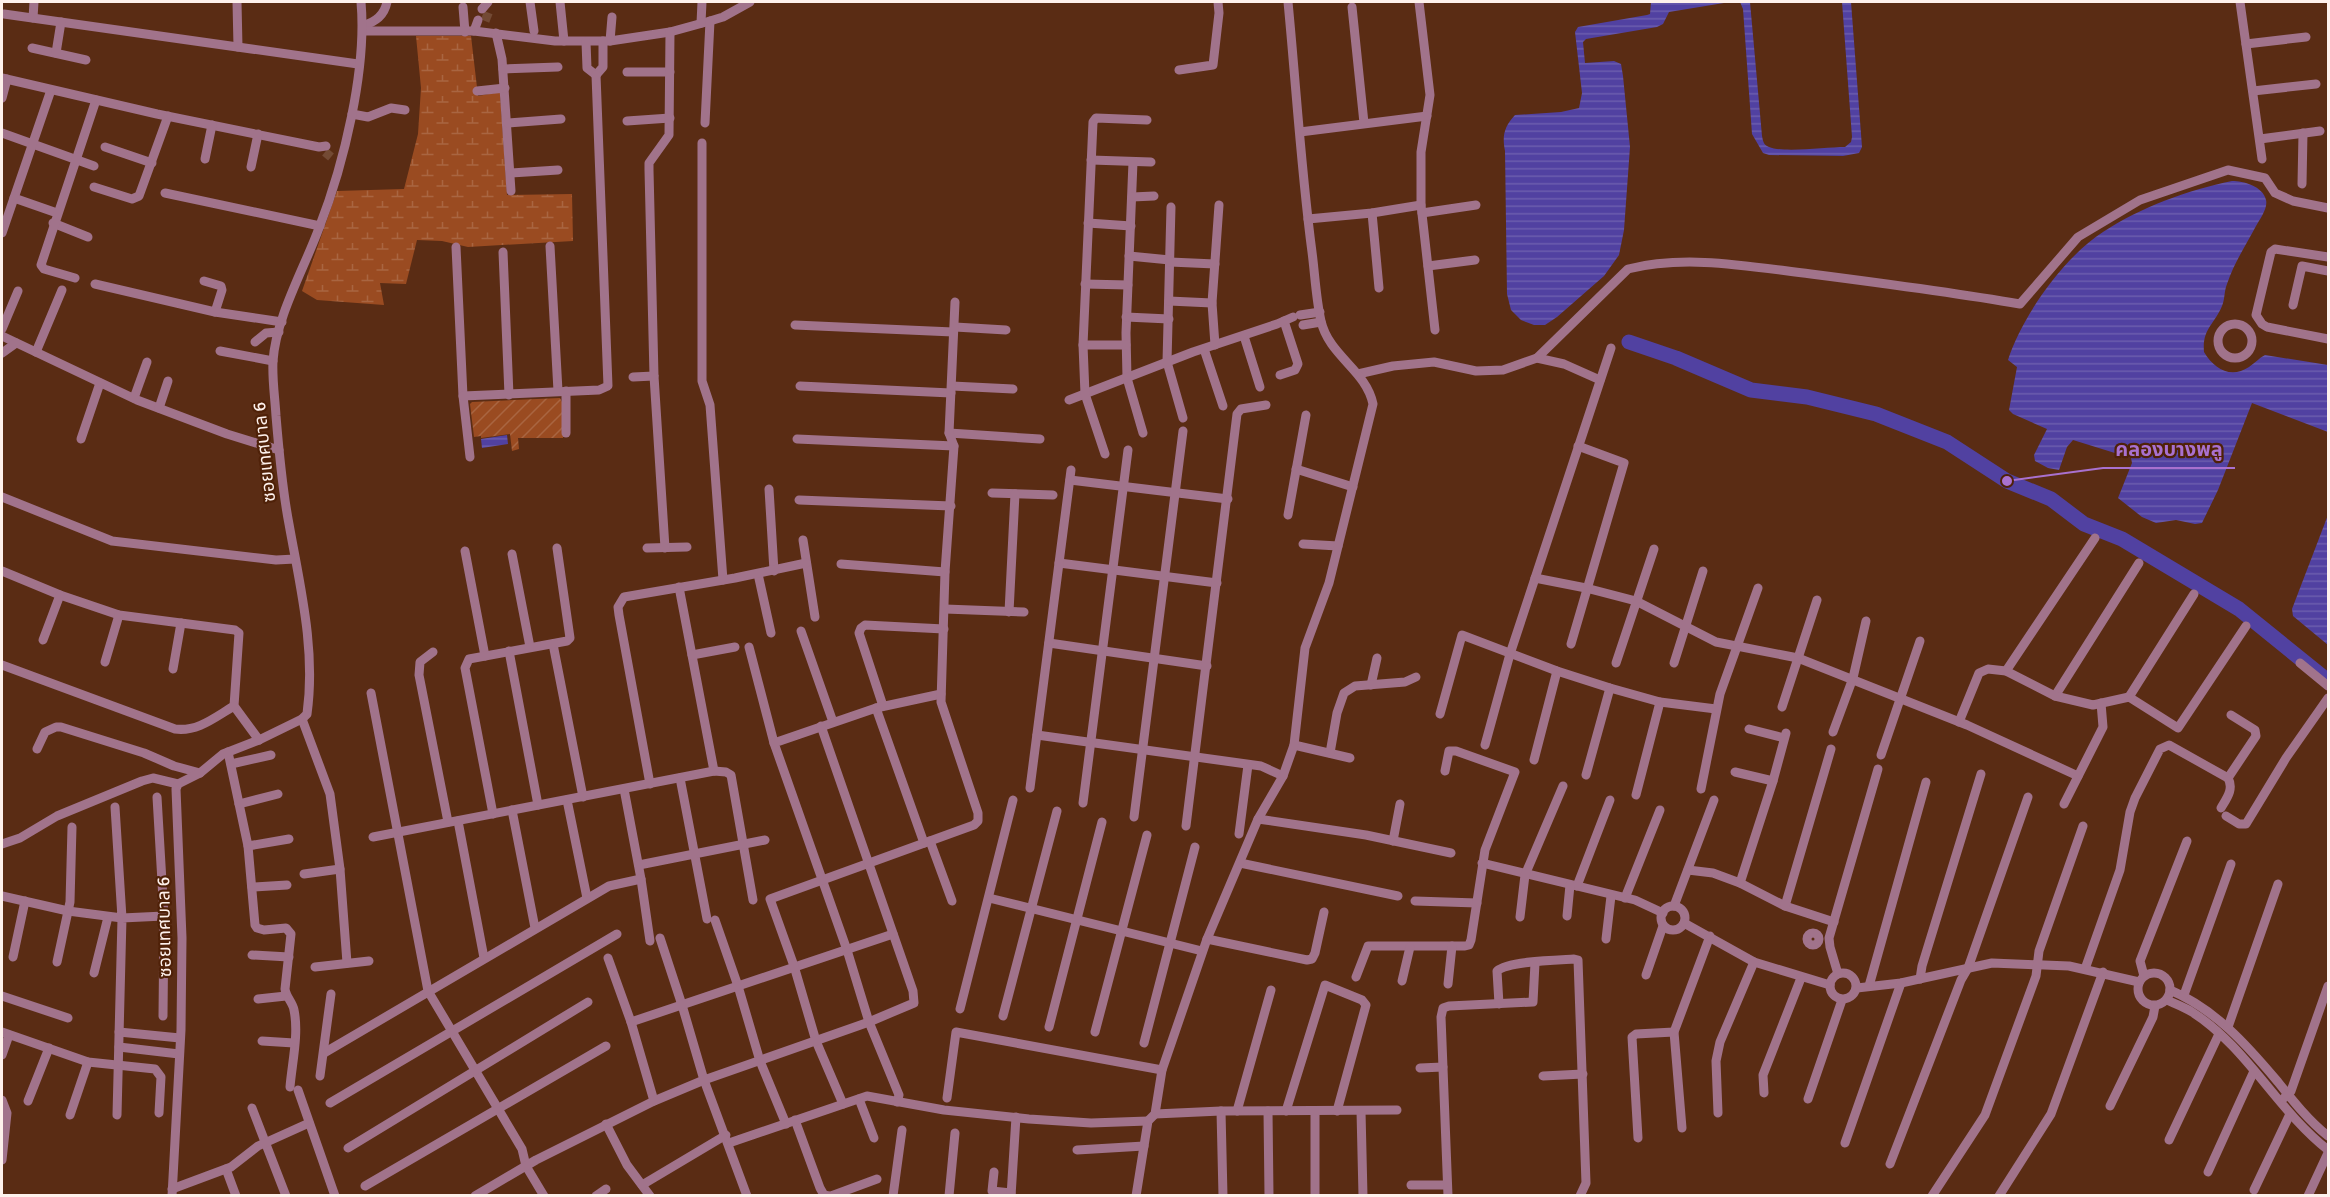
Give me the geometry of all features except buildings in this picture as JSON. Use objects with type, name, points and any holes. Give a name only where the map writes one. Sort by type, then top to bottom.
[{"type":"street","points":[[33,18],[34,2]]},
{"type":"street","points":[[237,2],[238,47]]},
{"type":"street","name":"ซอยเทศบาล 6","points":[[302,719],[307,714],[309,699],[306,625],[279,450],[273,361],[282,322],[320,226],[340,164],[352,114],[363,28],[361,2]]},
{"type":"street","points":[[363,28],[385,12],[387,2]]},
{"type":"street","points":[[530,2],[534,31]]},
{"type":"street","points":[[560,2],[564,41]]},
{"type":"street","points":[[702,2],[706,22],[705,123]]},
{"type":"street","points":[[363,28],[496,33],[564,41],[606,41],[670,32],[723,17],[750,2]]},
{"type":"street","points":[[1179,70],[1213,65],[1219,13],[1218,2]]},
{"type":"street","points":[[1136,1196],[1144,1146],[1162,1070],[1202,951],[1258,819],[1282,776],[1294,745],[1305,648],[1329,583],[1373,404],[1370,391],[1358,374],[1331,345],[1321,322],[1308,219],[1288,2]]},
{"type":"street","points":[[1419,2],[1430,95],[1421,152],[1422,209],[1436,330]]},
{"type":"street","points":[[2240,2],[2262,159]]},
{"type":"street","points":[[1352,7],[1364,123]]},
{"type":"street","points":[[463,8],[474,32]]},
{"type":"street","points":[[474,32],[485,11]]},
{"type":"street","points":[[4,14],[358,64]]},
{"type":"street","points":[[463,396],[599,390],[608,386],[596,75],[603,67],[612,17]]},
{"type":"street","points":[[56,53],[61,22]]},
{"type":"street","points":[[665,548],[654,376],[649,163],[669,135],[670,32]]},
{"type":"street","points":[[496,33],[505,88],[511,191]]},
{"type":"street","points":[[2246,44],[2306,37]]},
{"type":"street","points":[[586,42],[587,68],[596,75]]},
{"type":"street","points":[[32,48],[86,60]]},
{"type":"street","points":[[503,69],[558,67]]},
{"type":"street","points":[[627,72],[670,72]]},
{"type":"street","points":[[2,98],[4,79],[327,149],[344,147]]},
{"type":"street","points":[[2253,91],[2316,84]]},
{"type":"street","points":[[477,91],[505,88]]},
{"type":"street","points":[[2,232],[51,90]]},
{"type":"street","points":[[75,278],[44,269],[41,265],[96,100]]},
{"type":"street","points":[[352,114],[368,117],[391,108],[405,110]]},
{"type":"street","points":[[94,187],[136,199],[152,163],[168,116]]},
{"type":"street","points":[[1300,132],[1426,116]]},
{"type":"street","points":[[1105,454],[1085,394],[1083,345],[1094,119],[1096,117],[1147,120]]},
{"type":"street","points":[[627,121],[670,118]]},
{"type":"street","points":[[508,123],[561,119]]},
{"type":"street","points":[[205,159],[212,125]]},
{"type":"street","points":[[2259,139],[2320,131]]},
{"type":"street","points":[[2,133],[94,166]]},
{"type":"street","points":[[2302,184],[2303,133]]},
{"type":"street","points":[[251,167],[258,134]]},
{"type":"street","points":[[702,143],[702,381],[710,405],[723,580]]},
{"type":"street","points":[[105,147],[152,163]]},
{"type":"street","points":[[327,149],[340,164]]},
{"type":"street","points":[[1091,160],[1151,162]]},
{"type":"street","points":[[1133,162],[1126,317],[1127,378],[1143,433]]},
{"type":"street","points":[[510,173],[558,170]]},
{"type":"street","points":[[1358,374],[1393,366],[1434,362],[1476,371],[1503,370],[1537,358],[1628,269],[1648,264],[1692,263],[1746,266],[2020,304],[2078,237],[2140,200],[2228,170],[2265,178],[2275,193],[2293,201],[2328,208]]},
{"type":"street","points":[[165,193],[320,226]]},
{"type":"street","points":[[1132,197],[1154,196]]},
{"type":"street","points":[[2,198],[57,213]]},
{"type":"street","points":[[1215,345],[1212,303],[1219,205]]},
{"type":"street","points":[[1308,219],[1476,205]]},
{"type":"street","points":[[1172,207],[1167,362],[1184,418]]},
{"type":"street","points":[[1372,213],[1379,288]]},
{"type":"street","points":[[1088,223],[1131,226]]},
{"type":"street","points":[[53,224],[88,237]]},
{"type":"street","points":[[550,246],[566,433]]},
{"type":"street","points":[[456,248],[463,396],[470,457]]},
{"type":"street","points":[[2328,257],[2275,249],[2271,252],[2257,308],[2258,319],[2267,327],[2328,339]]},
{"type":"street","points":[[503,252],[509,395]]},
{"type":"street","points":[[1129,256],[1215,264]]},
{"type":"street","points":[[1428,266],[1474,260]]},
{"type":"street","points":[[2293,305],[2302,266],[2328,271]]},
{"type":"street","points":[[204,280],[221,286],[222,290],[214,312]]},
{"type":"street","points":[[95,284],[214,312],[282,322]]},
{"type":"street","points":[[1086,284],[1128,285]]},
{"type":"street","points":[[36,352],[62,290]]},
{"type":"street","points":[[2,329],[18,291]]},
{"type":"street","points":[[1169,301],[1212,303]]},
{"type":"street","points":[[843,1104],[816,1041],[794,966],[770,899],[974,825],[978,821],[978,813],[941,702],[945,572],[954,446],[950,433],[956,302]]},
{"type":"street","points":[[1069,400],[1215,345],[1320,312]]},
{"type":"street","points":[[1126,317],[1169,319]]},
{"type":"street","points":[[2247,329],[2258,319]]},
{"type":"street","points":[[1291,322],[1321,322]]},
{"type":"street","points":[[1281,375],[1295,370],[1298,364],[1291,322]]},
{"type":"street","points":[[795,325],[1006,330]]},
{"type":"street","points":[[255,342],[266,333],[279,332]]},
{"type":"street","points":[[2,336],[134,398],[227,434],[279,450]]},
{"type":"street","points":[[1244,336],[1260,387]]},
{"type":"street","points":[[2,353],[16,343]]},
{"type":"street","points":[[1083,345],[1126,345]]},
{"type":"street","points":[[1485,745],[1510,654],[1611,348]]},
{"type":"street","points":[[1204,349],[1223,406]]},
{"type":"street","points":[[220,351],[273,361]]},
{"type":"street","points":[[1537,358],[1564,364],[1600,380]]},
{"type":"street","points":[[134,398],[147,362]]},
{"type":"street","points":[[633,377],[654,376]]},
{"type":"street","points":[[159,408],[168,381]]},
{"type":"street","points":[[81,439],[100,383]]},
{"type":"street","points":[[800,386],[952,390],[1012,389]]},
{"type":"street","points":[[1186,826],[1237,414],[1241,409],[1266,405]]},
{"type":"street","points":[[1288,515],[1306,415]]},
{"type":"street","points":[[1134,817],[1183,431]]},
{"type":"street","points":[[950,433],[1040,438]]},
{"type":"street","points":[[797,439],[954,446]]},
{"type":"street","points":[[1571,644],[1624,463],[1578,447]]},
{"type":"street","points":[[1083,803],[1128,450]]},
{"type":"street","points":[[1296,469],[1353,487]]},
{"type":"street","points":[[1030,788],[1070,475],[1124,486],[1228,499]]},
{"type":"street","points":[[769,489],[774,571]]},
{"type":"street","points":[[992,493],[1053,495]]},
{"type":"street","points":[[1010,612],[1015,494]]},
{"type":"street","points":[[2,497],[112,541],[276,560],[295,559]]},
{"type":"street","points":[[799,500],[951,506]]},
{"type":"street","points":[[2006,671],[2095,538]]},
{"type":"street","points":[[802,540],[815,617]]},
{"type":"street","points":[[1303,544],[1338,546]]},
{"type":"street","points":[[493,814],[465,668],[469,659],[567,641],[570,635],[557,548]]},
{"type":"street","points":[[647,548],[687,548]]},
{"type":"street","points":[[1616,663],[1654,549]]},
{"type":"street","points":[[465,551],[485,656]]},
{"type":"street","points":[[512,554],[530,647]]},
{"type":"street","points":[[650,784],[618,607],[624,597],[758,574],[806,563]]},
{"type":"street","points":[[1059,563],[1217,583]]},
{"type":"street","points":[[2055,696],[2139,563]]},
{"type":"street","points":[[841,564],[945,572]]},
{"type":"street","points":[[1674,663],[1703,571]]},
{"type":"street","points":[[758,574],[771,633]]},
{"type":"street","points":[[3,575],[119,615],[235,630],[239,633],[234,706],[259,740]]},
{"type":"street","points":[[1535,578],[1586,588],[1636,602],[1716,642],[1798,658],[1853,678],[1959,722],[2078,776]]},
{"type":"street","points":[[679,587],[714,771]]},
{"type":"street","points":[[1701,789],[1716,709],[1758,588]]},
{"type":"street","points":[[2129,697],[2194,594]]},
{"type":"street","points":[[43,640],[60,595]]},
{"type":"street","points":[[1782,707],[1817,600]]},
{"type":"street","points":[[945,609],[1024,612]]},
{"type":"street","points":[[105,662],[119,615]]},
{"type":"street","points":[[1833,732],[1853,678],[1866,621]]},
{"type":"street","points":[[173,669],[182,623]]},
{"type":"street","points":[[944,629],[865,625],[859,633],[879,707],[927,842],[952,901]]},
{"type":"street","points":[[1959,722],[1979,673],[1988,669],[2006,671],[2055,696],[2093,705],[2129,697],[2178,728],[2246,626]]},
{"type":"street","points":[[801,631],[833,722]]},
{"type":"street","points":[[1440,714],[1462,635],[1557,671],[1610,688],[1660,702],[1716,709]]},
{"type":"street","points":[[1881,755],[1920,641]]},
{"type":"street","points":[[1049,643],[1207,666]]},
{"type":"street","points":[[553,644],[584,796]]},
{"type":"street","points":[[692,655],[735,647]]},
{"type":"street","points":[[748,647],[774,743],[847,950],[868,1022],[898,1095],[897,1102]]},
{"type":"street","points":[[509,651],[538,805]]},
{"type":"street","points":[[433,652],[420,662],[419,675],[484,958]]},
{"type":"street","points":[[1371,685],[1377,658]]},
{"type":"street","points":[[2300,663],[2328,686]]},
{"type":"street","points":[[2,664],[175,729],[196,728],[234,706]]},
{"type":"street","points":[[1534,760],[1557,671]]},
{"type":"street","points":[[1330,753],[1344,693],[1355,686],[1405,682],[1416,677]]},
{"type":"street","points":[[1586,774],[1610,688]]},
{"type":"street","points":[[371,693],[428,992],[522,1149],[526,1166],[544,1196]]},
{"type":"street","points":[[774,743],[879,707],[941,694]]},
{"type":"street","points":[[2085,969],[2120,870],[2134,798],[2160,749],[2169,745],[2228,778],[2231,785],[2224,812],[2239,824],[2246,824],[2286,759],[2328,698]]},
{"type":"street","points":[[1636,795],[1660,702]]},
{"type":"street","points":[[2064,804],[2103,727],[2101,703]]},
{"type":"street","points":[[2228,778],[2256,736],[2255,730],[2231,715]]},
{"type":"street","points":[[2,844],[20,838],[57,816],[142,781],[153,778],[178,784],[200,773],[228,752],[302,719],[330,794],[340,869],[347,963]]},
{"type":"street","points":[[475,1196],[526,1166],[654,1101],[704,1080],[868,1022],[914,1003],[913,991],[821,726]]},
{"type":"street","points":[[37,749],[45,732],[61,727],[200,773]]},
{"type":"street","points":[[1740,883],[1785,736],[1749,729]]},
{"type":"street","points":[[1037,735],[1261,766],[1282,776]]},
{"type":"street","points":[[1294,745],[1350,758]]},
{"type":"street","points":[[1785,906],[1832,749]]},
{"type":"street","points":[[1356,977],[1368,946],[1469,945],[1485,849],[1515,772],[1456,751],[1449,751],[1444,771]]},
{"type":"street","points":[[228,752],[248,846],[255,925],[264,930],[286,928],[290,931],[292,941],[285,989],[286,996],[294,1008],[294,1088],[335,1196]]},
{"type":"street","points":[[231,764],[271,755]]},
{"type":"street","points":[[1239,834],[1248,765]]},
{"type":"street","points":[[168,781],[174,766]]},
{"type":"street","points":[[1838,974],[1829,942],[1878,769]]},
{"type":"street","points":[[373,837],[714,771],[726,772],[731,775],[753,900]]},
{"type":"street","points":[[1736,772],[1773,781]]},
{"type":"street","points":[[1920,979],[1981,774]]},
{"type":"street","points":[[680,778],[694,854],[711,920],[738,986],[760,1061],[820,1188],[824,1195],[830,1196],[877,1179]]},
{"type":"street","points":[[1869,986],[1926,782]]},
{"type":"street","name":"ซอยเทศบาล 6","points":[[172,1192],[180,1038],[182,938],[175,794],[178,784]]},
{"type":"street","points":[[1520,917],[1525,874],[1563,786]]},
{"type":"street","points":[[624,789],[655,940],[682,1005],[704,1080],[747,1196]]},
{"type":"street","points":[[239,804],[278,794]]},
{"type":"street","points":[[157,797],[164,916],[163,1016]]},
{"type":"street","points":[[1890,1164],[1960,980],[1968,968],[2028,797]]},
{"type":"street","points":[[567,800],[587,898]]},
{"type":"street","points":[[960,1009],[1013,800]]},
{"type":"street","points":[[1567,916],[1573,885],[1611,800]]},
{"type":"street","points":[[1646,975],[1664,926],[1661,917],[1674,906],[1714,800]]},
{"type":"street","points":[[1393,841],[1400,804]]},
{"type":"street","points":[[115,807],[122,918],[117,1115]]},
{"type":"street","points":[[512,810],[535,928]]},
{"type":"street","points":[[1625,898],[1660,810]]},
{"type":"street","points":[[1003,1016],[1057,811]]},
{"type":"street","points":[[1258,819],[1393,841],[1451,854]]},
{"type":"street","points":[[1049,1026],[1101,822]]},
{"type":"street","points":[[1932,1196],[1984,1115],[2015,1038],[2036,976],[2039,951],[2083,826]]},
{"type":"street","points":[[57,962],[68,910],[72,827]]},
{"type":"street","points":[[1095,1032],[1147,835]]},
{"type":"street","points":[[248,846],[289,839]]},
{"type":"street","points":[[639,865],[765,840]]},
{"type":"street","points":[[1857,988],[1901,983],[1992,963],[2038,964],[2085,969],[2141,979],[2154,973],[2160,974],[2169,983],[2170,990],[2167,1000],[2155,1006],[2148,1004],[2139,996],[2141,979],[2140,961],[2187,841]]},
{"type":"street","points":[[1144,1043],[1195,847]]},
{"type":"street","points":[[1240,863],[1398,896]]},
{"type":"street","points":[[1482,863],[1625,898],[1663,913]]},
{"type":"street","points":[[2184,995],[2231,864]]},
{"type":"street","points":[[304,874],[340,869]]},
{"type":"street","points":[[1688,870],[1713,873],[1740,883],[1785,906],[1834,922]]},
{"type":"street","points":[[324,1053],[587,898],[609,886],[642,879]]},
{"type":"street","points":[[2228,1027],[2278,884]]},
{"type":"street","points":[[252,887],[287,885]]},
{"type":"street","points":[[2,896],[108,917],[164,916]]},
{"type":"street","points":[[1606,939],[1611,896]]},
{"type":"street","points":[[989,898],[1202,951]]},
{"type":"street","points":[[13,957],[25,901]]},
{"type":"street","points":[[1415,901],[1477,903]]},
{"type":"street","points":[[1664,926],[1668,929],[1677,929],[1684,923],[1682,910],[1674,906]]},
{"type":"street","points":[[1207,939],[1307,960],[1312,959],[1324,912]]},
{"type":"street","points":[[94,973],[108,917]]},
{"type":"street","points":[[1684,923],[1754,962],[1830,985]]},
{"type":"street","points":[[330,1103],[617,934]]},
{"type":"street","points":[[631,1023],[893,934]]},
{"type":"street","points":[[1682,1128],[1674,1032],[1710,936]]},
{"type":"street","points":[[1402,981],[1410,946]]},
{"type":"street","points":[[1448,984],[1452,946]]},
{"type":"street","points":[[252,955],[289,957]]},
{"type":"street","points":[[608,958],[631,1023],[654,1101]]},
{"type":"street","points":[[1499,1004],[1497,971],[1503,966],[1578,960],[1586,1183],[1580,1196]]},
{"type":"street","points":[[315,967],[369,961]]},
{"type":"street","points":[[1718,1113],[1716,1061],[1720,1042],[1754,962]]},
{"type":"street","points":[[1448,1196],[1443,1008],[1533,1002],[1535,963]]},
{"type":"street","points":[[1999,1196],[2051,1114],[2103,972]]},
{"type":"street","points":[[1845,973],[1854,978],[1857,988],[1852,997],[1842,1000],[1833,995],[1830,985],[1831,980],[1838,974],[1845,973]]},
{"type":"street","points":[[1764,1093],[1763,1075],[1801,978]]},
{"type":"street","points":[[1845,1143],[1901,983]]},
{"type":"street","points":[[1286,1111],[1323,988],[1329,986],[1365,1001],[1366,1005],[1336,1111]]},
{"type":"street","points":[[2280,1102],[2291,1091],[2328,986]]},
{"type":"street","points":[[1237,1111],[1271,990]]},
{"type":"street","points":[[2170,990],[2197,1003],[2228,1027],[2328,1136]]},
{"type":"street","points":[[320,1076],[331,994]]},
{"type":"street","points":[[2,996],[68,1018]]},
{"type":"street","points":[[258,999],[286,996]]},
{"type":"street","points":[[1808,1099],[1842,1000]]},
{"type":"street","points":[[2167,1000],[2192,1012],[2219,1034],[2290,1114],[2328,1151],[2308,1196]]},
{"type":"street","points":[[348,1148],[588,1002]]},
{"type":"street","points":[[2110,1106],[2153,1017],[2155,1006]]},
{"type":"street","points":[[119,1032],[180,1038]]},
{"type":"street","points":[[947,1098],[956,1032],[1162,1070]]},
{"type":"street","points":[[1638,1138],[1632,1037],[1636,1034],[1674,1032]]},
{"type":"street","points":[[2,1055],[5,1033],[88,1062],[155,1069],[159,1071],[161,1077],[159,1113]]},
{"type":"street","points":[[2169,1140],[2219,1034]]},
{"type":"street","points":[[262,1041],[294,1043]]},
{"type":"street","points":[[365,1186],[606,1046]]},
{"type":"street","points":[[119,1047],[179,1054]]},
{"type":"street","points":[[28,1101],[49,1048]]},
{"type":"street","points":[[70,1115],[88,1062]]},
{"type":"street","points":[[1420,1068],[1443,1067]]},
{"type":"street","points":[[2208,1172],[2254,1071]]},
{"type":"street","points":[[1543,1076],[1583,1074]]},
{"type":"street","points":[[642,1185],[727,1139],[790,1122],[867,1096],[944,1110],[1091,1123],[1221,1111],[1396,1110]]},
{"type":"street","points":[[859,1099],[874,1138]]},
{"type":"street","points":[[2,1100],[7,1113],[2,1160]]},
{"type":"street","points":[[252,1108],[286,1196]]},
{"type":"street","points":[[1221,1111],[1223,1196]]},
{"type":"street","points":[[1268,1111],[1269,1196]]},
{"type":"street","points":[[1315,1111],[1315,1196]]},
{"type":"street","points":[[1361,1111],[1363,1196]]},
{"type":"street","points":[[2254,1190],[2290,1114]]},
{"type":"street","points":[[1012,1180],[993,1176],[992,1191],[1011,1194],[1012,1180],[1016,1117]]},
{"type":"street","points":[[172,1192],[226,1169],[266,1142],[309,1124]]},
{"type":"street","points":[[606,1124],[627,1165],[650,1196]]},
{"type":"street","points":[[893,1196],[902,1130]]},
{"type":"street","points":[[950,1196],[955,1133]]},
{"type":"street","points":[[1077,1150],[1144,1146]]},
{"type":"street","points":[[226,1169],[237,1196]]},
{"type":"street","points":[[1411,1185],[1448,1185]]},
{"type":"street","points":[[596,1196],[606,1189]]},
{"type":"green space","points":[[416,36],[471,36],[478,96],[500,92],[507,195],[572,194],[573,241],[468,247],[442,241],[417,240],[406,284],[380,283],[384,305],[317,300],[302,291],[337,191],[404,189],[418,134],[421,88]]},
{"type":"green space","points":[[560,398],[563,438],[518,438],[519,449],[512,451],[510,434],[474,437],[470,404],[472,402]]},
{"type":"shaded area","points":[[1651,2],[1730,2],[1669,12],[1663,24],[1657,27],[1586,39],[1583,42],[1585,63],[1614,61],[1621,64],[1630,147],[1624,230],[1619,255],[1604,276],[1545,325],[1534,325],[1521,320],[1511,310],[1507,294],[1504,141],[1506,128],[1515,115],[1561,112],[1579,108],[1582,93],[1575,32],[1578,27],[1650,14]]},
{"type":"shaded area","points":[[1740,2],[1750,2],[1764,142],[1767,146],[1776,149],[1795,150],[1845,147],[1851,142],[1842,2],[1851,2],[1862,147],[1859,153],[1843,156],[1763,153],[1752,134],[1743,9]]},
{"type":"shaded area","points":[[2232,181],[2247,183],[2257,188],[2264,195],[2266,206],[2230,276],[2222,306],[2205,338],[2204,352],[2218,367],[2229,372],[2249,367],[2265,355],[2328,365],[2328,432],[2252,403],[2218,490],[2202,523],[2176,520],[2156,523],[2142,517],[2118,498],[2132,463],[2131,458],[2073,440],[2067,447],[2059,470],[2048,468],[2035,461],[2034,455],[2047,429],[2009,410],[2017,367],[2008,360],[2023,325],[2046,289],[2059,272],[2088,243],[2118,223],[2149,207],[2182,194]]},
{"type":"shaded area","points":[[507,435],[508,444],[482,448],[481,439]]},
{"type":"shaded area","points":[[2328,515],[2328,645],[2293,616],[2292,609]]},
{"type":"waterway","points":[[1629,342],[1676,358],[1751,390],[1807,397],[1876,414],[1947,442],[2007,481],[2051,499],[2084,524],[2122,539],[2239,609],[2328,681]]},
{"type":"tunnel","points":[[485,21],[489,11]]},
{"type":"tunnel","points":[[325,152],[331,157]]},
{"type":"place","name":"คลองบางพลู","points":[[2007,481]]}]
